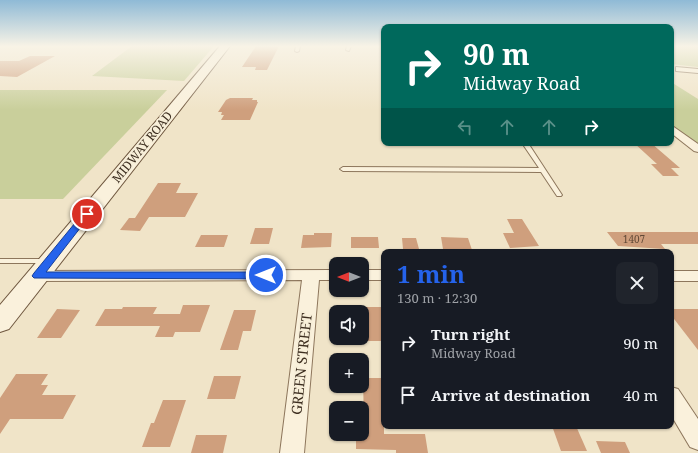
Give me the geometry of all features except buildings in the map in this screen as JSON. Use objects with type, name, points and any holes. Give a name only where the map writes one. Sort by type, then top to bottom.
[{"type":"main road","name":"MIDWAY ROAD","points":[[0,322],[208,67]]},
{"type":"street","points":[[679,69],[698,71]]},
{"type":"street","points":[[674,130],[698,150]]},
{"type":"street","name":"GREEN STREET","points":[[292,453],[311,275]]},
{"type":"street","points":[[37,276],[329,275]]},
{"type":"street","points":[[369,275],[381,275]]},
{"type":"street","points":[[674,276],[698,276]]},
{"type":"street","points":[[674,401],[698,439]]},
{"type":"lane","points":[[527,146],[559,195]]},
{"type":"lane","points":[[343,169],[543,170]]},
{"type":"lane","points":[[0,261],[50,261]]},
{"type":"green space","points":[[104,67],[196,67],[184,81],[92,76]]},
{"type":"green space","points":[[674,84],[698,99],[698,146],[674,129]]},
{"type":"green space","points":[[0,90],[167,90],[63,199],[0,199]]},
{"type":"route","points":[[87,214],[37,276],[266,275]]}]
